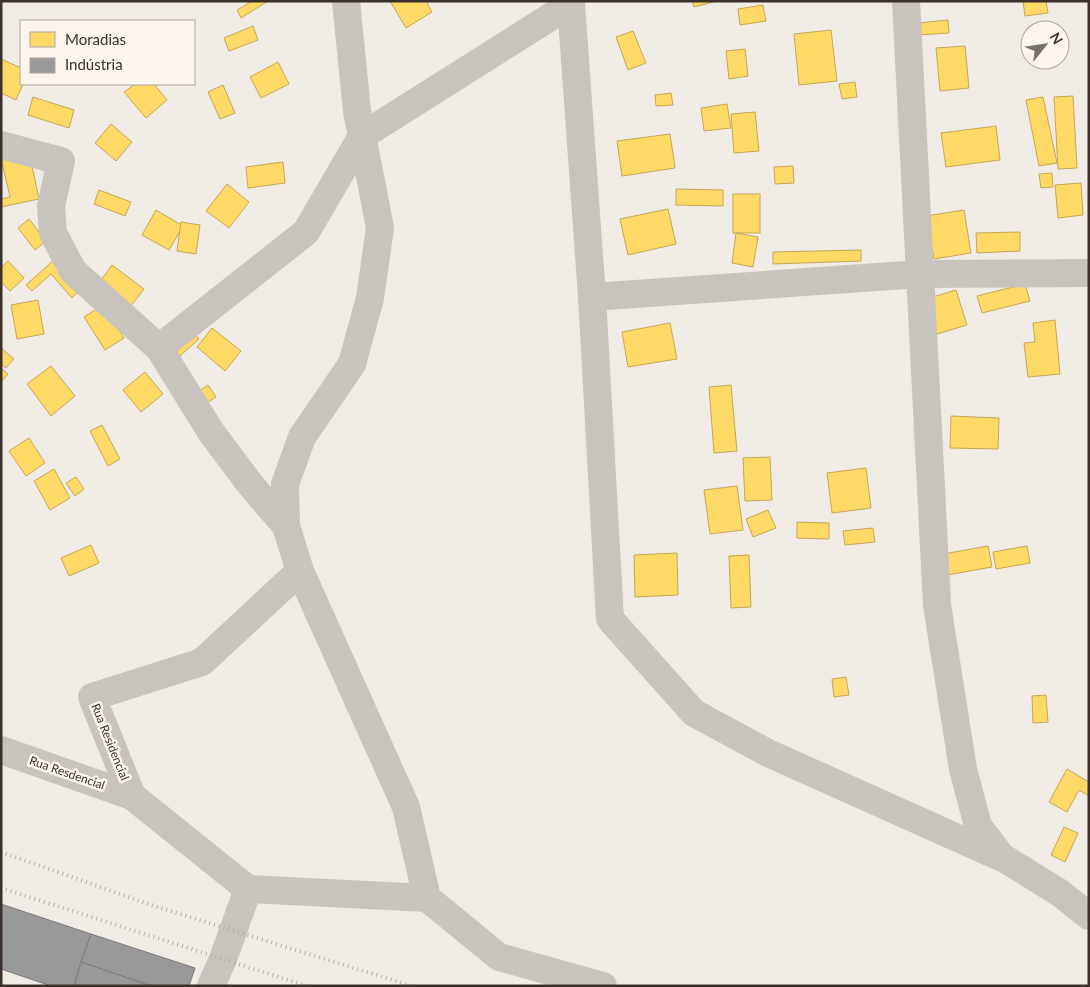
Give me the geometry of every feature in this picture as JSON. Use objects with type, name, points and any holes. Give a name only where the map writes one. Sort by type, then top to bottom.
[{"type":"street","points":[[346,1],[357,111],[380,228],[370,298],[352,364],[302,437],[285,484],[286,526],[300,571],[406,807],[426,898]]},
{"type":"street","points":[[906,1],[937,605],[963,769],[978,826],[1002,857]]},
{"type":"street","points":[[159,348],[306,232],[362,136],[571,4],[592,297],[610,619],[694,713],[768,753],[1002,857],[1060,893],[1089,916]]},
{"type":"street","points":[[1,145],[61,160],[51,206],[53,233],[73,271],[159,348],[211,432],[250,484],[286,526]]},
{"type":"street","points":[[592,297],[920,274],[1089,273]]},
{"type":"street","name":"Rua Residencial","points":[[248,889],[132,796],[92,697],[202,662],[300,571]]},
{"type":"street","name":"Rua Resdencial","points":[[1,750],[132,796]]},
{"type":"street","points":[[211,986],[223,959],[248,889],[426,898],[499,957],[603,986]]},
{"type":"building: Moradias","points":[[252,1],[268,1],[241,18],[237,10]]},
{"type":"building: Moradias","points":[[390,1],[426,1],[432,12],[406,28]]},
{"type":"building: Moradias","points":[[692,1],[717,1],[694,7]]},
{"type":"building: Moradias","points":[[1023,1],[1046,1],[1048,13],[1025,16]]},
{"type":"building: Moradias","points":[[763,5],[766,21],[740,25],[738,9]]},
{"type":"building: Moradias","points":[[948,20],[949,33],[919,35],[918,23]]},
{"type":"building: Moradias","points":[[253,26],[258,40],[229,51],[224,38]]},
{"type":"building: Moradias","points":[[831,30],[837,81],[799,85],[794,34]]},
{"type":"building: Moradias","points":[[633,31],[646,63],[628,70],[616,37]]},
{"type":"building: Moradias","points":[[965,46],[969,88],[940,91],[936,48]]},
{"type":"building: Moradias","points":[[745,49],[748,76],[729,79],[726,51]]},
{"type":"building: Moradias","points":[[1,59],[20,68],[20,85],[23,85],[16,100],[1,93]]},
{"type":"building: Moradias","points":[[278,62],[289,84],[261,98],[250,77]]},
{"type":"building: Moradias","points":[[855,82],[857,97],[842,99],[839,84]]},
{"type":"building: Moradias","points":[[134,85],[155,85],[167,100],[146,118],[124,92]]},
{"type":"building: Moradias","points":[[223,85],[235,113],[220,119],[208,92]]},
{"type":"building: Moradias","points":[[671,93],[673,105],[656,106],[655,95]]},
{"type":"building: Moradias","points":[[1073,96],[1077,168],[1058,169],[1054,97]]},
{"type":"building: Moradias","points":[[33,97],[74,110],[69,128],[28,115]]},
{"type":"building: Moradias","points":[[1043,97],[1057,163],[1039,166],[1026,100]]},
{"type":"building: Moradias","points":[[727,104],[731,128],[704,131],[701,108]]},
{"type":"building: Moradias","points":[[755,112],[759,151],[734,153],[731,114]]},
{"type":"building: Moradias","points":[[111,124],[132,142],[116,161],[95,143]]},
{"type":"building: Moradias","points":[[996,126],[1000,160],[946,167],[941,133]]},
{"type":"building: Moradias","points":[[670,134],[675,168],[622,176],[617,141]]},
{"type":"building: Moradias","points":[[29,152],[39,199],[1,207],[1,199],[10,197],[1,158]]},
{"type":"building: Moradias","points":[[283,162],[285,183],[248,188],[246,167]]},
{"type":"building: Moradias","points":[[793,166],[794,183],[775,184],[774,167]]},
{"type":"building: Moradias","points":[[1052,173],[1053,187],[1041,188],[1039,174]]},
{"type":"building: Moradias","points":[[1081,183],[1083,215],[1058,218],[1055,185]]},
{"type":"building: Moradias","points":[[227,184],[249,202],[229,228],[206,211]]},
{"type":"building: Moradias","points":[[676,189],[723,190],[723,206],[676,205]]},
{"type":"building: Moradias","points":[[99,190],[131,202],[125,216],[94,204]]},
{"type":"building: Moradias","points":[[733,194],[760,194],[760,233],[733,233]]},
{"type":"building: Moradias","points":[[668,209],[676,244],[628,255],[620,219]]},
{"type":"building: Moradias","points":[[156,210],[183,226],[169,250],[142,235]]},
{"type":"building: Moradias","points":[[964,210],[971,253],[934,259],[926,216]]},
{"type":"building: Moradias","points":[[29,219],[46,241],[35,250],[18,228]]},
{"type":"building: Moradias","points":[[181,222],[200,225],[196,254],[177,251]]},
{"type":"building: Moradias","points":[[1020,232],[1020,251],[977,253],[976,233]]},
{"type":"building: Moradias","points":[[736,233],[758,237],[753,267],[732,263]]},
{"type":"building: Moradias","points":[[861,250],[861,261],[773,264],[773,252]]},
{"type":"building: Moradias","points":[[55,259],[81,289],[72,298],[51,274],[32,291],[26,285]]},
{"type":"building: Moradias","points":[[8,261],[24,278],[10,291],[1,282],[1,268]]},
{"type":"building: Moradias","points":[[112,265],[144,289],[130,307],[99,283]]},
{"type":"building: Moradias","points":[[1025,284],[1030,301],[982,313],[977,296]]},
{"type":"building: Moradias","points":[[956,290],[967,325],[937,334],[926,299]]},
{"type":"building: Moradias","points":[[38,300],[44,334],[17,339],[11,305]]},
{"type":"building: Moradias","points":[[103,305],[124,338],[105,350],[84,317]]},
{"type":"building: Moradias","points":[[1055,320],[1060,374],[1028,377],[1024,343],[1035,342],[1033,323]]},
{"type":"building: Moradias","points":[[670,323],[677,359],[628,367],[622,332]]},
{"type":"building: Moradias","points":[[212,328],[241,351],[225,371],[197,347]]},
{"type":"building: Moradias","points":[[191,330],[199,339],[172,363],[164,354]]},
{"type":"building: Moradias","points":[[1,348],[14,359],[6,368],[1,364]]},
{"type":"building: Moradias","points":[[51,366],[75,396],[51,416],[27,384]]},
{"type":"building: Moradias","points":[[1,368],[8,374],[1,382]]},
{"type":"building: Moradias","points":[[145,372],[163,394],[141,412],[123,390]]},
{"type":"building: Moradias","points":[[208,385],[216,397],[199,408],[192,396]]},
{"type":"building: Moradias","points":[[731,385],[737,451],[714,453],[709,387]]},
{"type":"building: Moradias","points":[[951,416],[999,418],[998,449],[950,448]]},
{"type":"building: Moradias","points":[[102,425],[120,459],[108,466],[90,431]]},
{"type":"building: Moradias","points":[[29,438],[45,463],[26,476],[9,451]]},
{"type":"building: Moradias","points":[[770,457],[772,500],[745,501],[743,458]]},
{"type":"building: Moradias","points":[[866,468],[871,508],[832,513],[827,473]]},
{"type":"building: Moradias","points":[[54,469],[70,498],[50,510],[34,481]]},
{"type":"building: Moradias","points":[[76,477],[84,489],[75,496],[66,483]]},
{"type":"building: Moradias","points":[[737,486],[743,530],[710,534],[704,490]]},
{"type":"building: Moradias","points":[[768,510],[776,528],[753,537],[746,519]]},
{"type":"building: Moradias","points":[[797,522],[829,523],[829,539],[797,538]]},
{"type":"building: Moradias","points":[[873,528],[875,542],[845,545],[843,531]]},
{"type":"building: Moradias","points":[[91,545],[99,563],[69,576],[61,558]]},
{"type":"building: Moradias","points":[[988,546],[992,567],[942,576],[938,555]]},
{"type":"building: Moradias","points":[[1027,546],[1030,563],[996,569],[993,552]]},
{"type":"building: Moradias","points":[[677,553],[678,595],[635,597],[634,555]]},
{"type":"building: Moradias","points":[[749,555],[751,607],[731,608],[729,556]]},
{"type":"building: Moradias","points":[[846,677],[849,695],[834,697],[832,679]]},
{"type":"building: Moradias","points":[[1046,695],[1048,722],[1033,723],[1032,696]]},
{"type":"building: Moradias","points":[[1067,769],[1089,782],[1089,796],[1079,790],[1067,812],[1049,802]]},
{"type":"building: Moradias","points":[[1064,827],[1078,833],[1065,862],[1051,855]]},
{"type":"building: Indústria","points":[[1,904],[91,934],[74,986],[51,986],[1,969]]},
{"type":"building: Indústria","points":[[91,934],[195,968],[189,986],[151,986],[81,962]]},
{"type":"building: Indústria","points":[[81,962],[151,986],[74,986]]},
{"type":"railway","points":[[1,852],[151,905],[412,986]]},
{"type":"railway","points":[[1,888],[307,986]]}]
